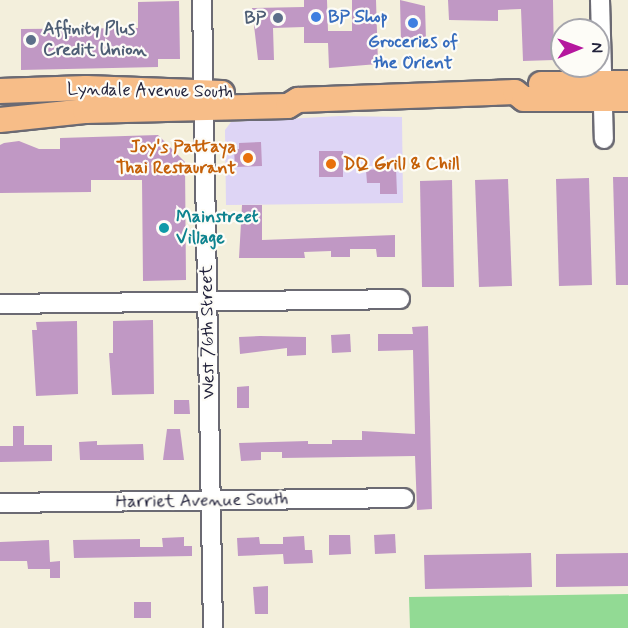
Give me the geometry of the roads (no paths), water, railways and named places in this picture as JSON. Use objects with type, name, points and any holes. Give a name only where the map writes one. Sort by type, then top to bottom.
[{"type":"main road","name":"Lyndale Avenue South","points":[[0,120],[288,92],[298,100],[515,92],[524,99],[603,92],[628,84]]},
{"type":"main road","name":"Lyndale Avenue South","points":[[0,91],[86,88],[204,101]]},
{"type":"main road","name":"Lyndale Avenue South","points":[[603,92],[628,99]]},
{"type":"street","name":"West 76th Street","points":[[202,0],[213,628]]},
{"type":"street","points":[[600,0],[604,139]]},
{"type":"street","points":[[0,304],[400,299]]},
{"type":"street","name":"Harriet Avenue South","points":[[0,503],[404,498]]},
{"type":"place","name":"BP Shop","points":[[316,17]]},
{"type":"place","name":"BP","points":[[278,18]]},
{"type":"place","name":"Groceries of the Orient","points":[[413,23]]},
{"type":"place","name":"Affinity Plus Credit Union","points":[[31,40]]},
{"type":"place","name":"Joy's Pattaya Thai Restaurant","points":[[248,158]]},
{"type":"place","name":"DQ Grill & Chill","points":[[331,164]]},
{"type":"place","name":"Mainstreet Village","points":[[164,228]]}]
